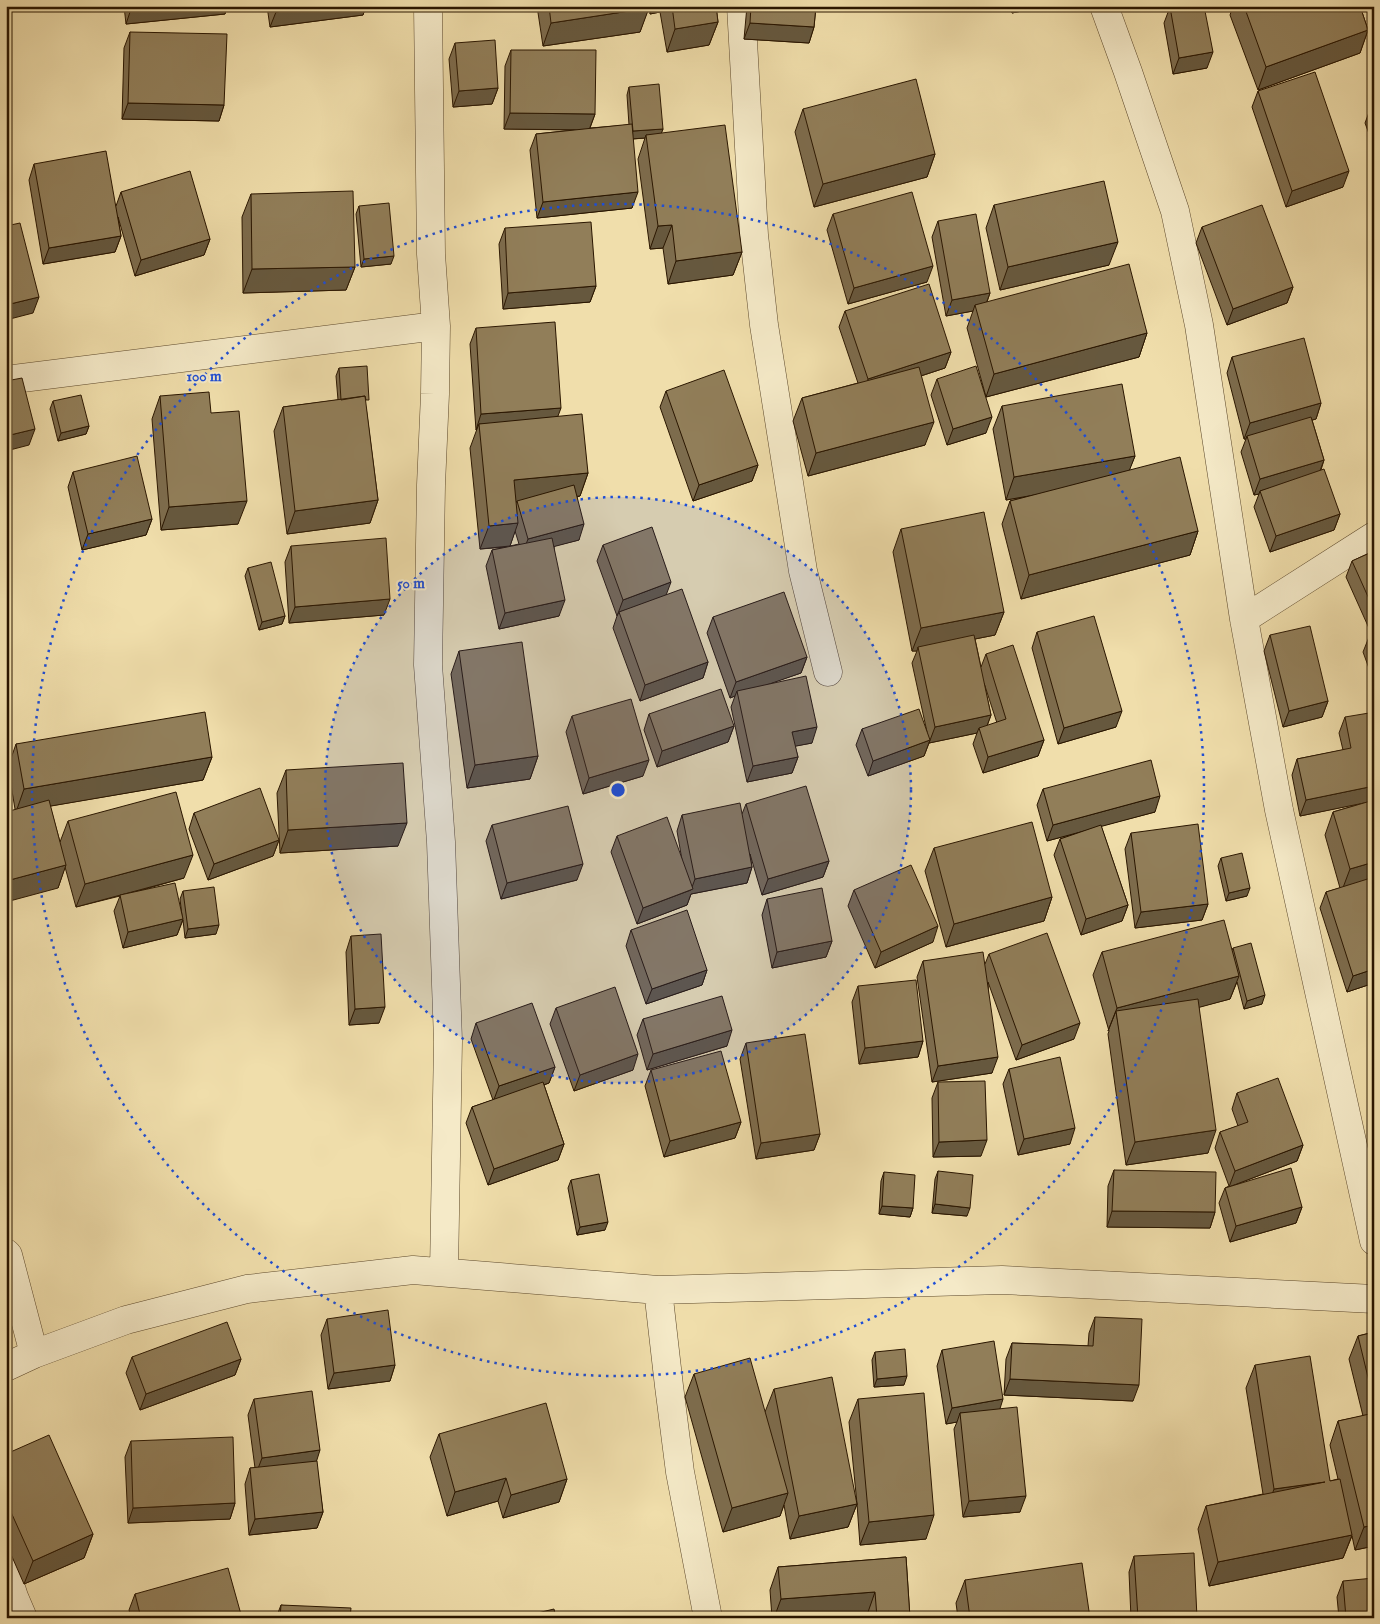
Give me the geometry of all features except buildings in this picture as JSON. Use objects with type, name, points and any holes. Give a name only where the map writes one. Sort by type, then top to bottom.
[{"type":"street","points":[[428,6],[431,254],[436,326],[436,394],[431,485],[428,665],[441,842],[448,1041],[444,1272]]},
{"type":"street","points":[[741,6],[751,196],[764,325],[804,571],[828,672]]},
{"type":"street","points":[[1104,6],[1174,211],[1199,325],[1244,619],[1279,810],[1374,1241]]},
{"type":"street","points":[[6,380],[436,326]]},
{"type":"street","points":[[1244,619],[1374,536]]},
{"type":"street","points":[[6,1254],[8,1255],[34,1354]]},
{"type":"street","points":[[6,1367],[34,1354],[126,1320],[246,1289],[413,1270],[658,1290],[1002,1280],[1374,1299]]},
{"type":"street","points":[[658,1290],[668,1386],[680,1472],[708,1618]]},
{"type":"street","points":[[6,1572],[23,1618]]}]
